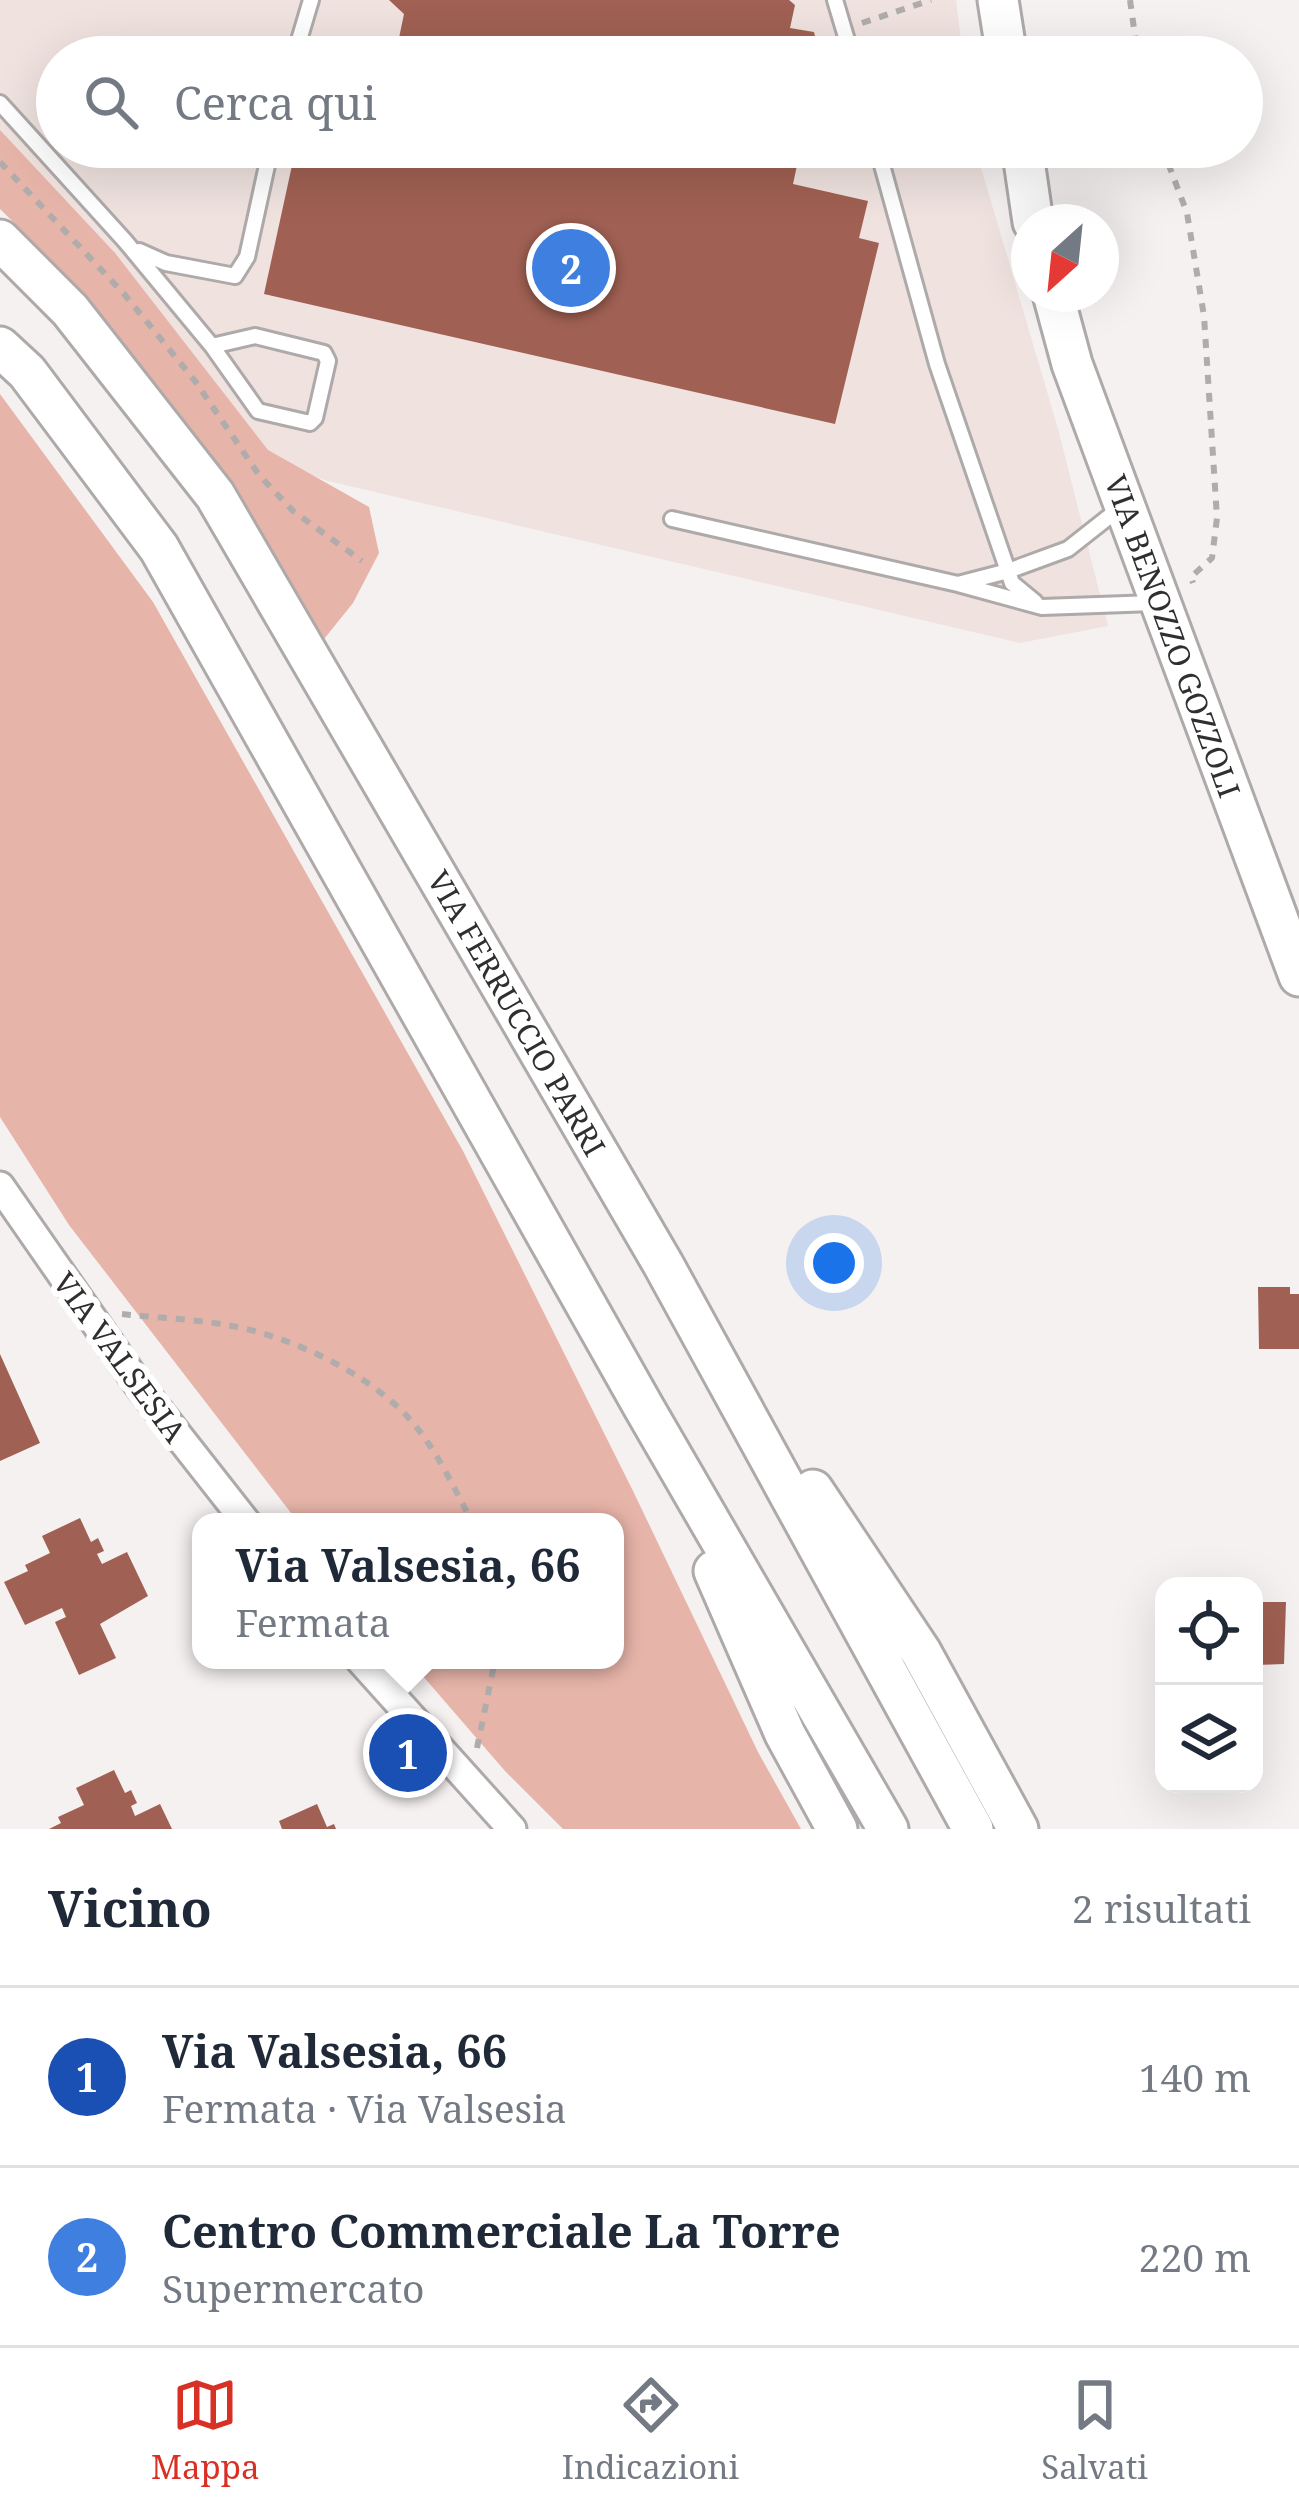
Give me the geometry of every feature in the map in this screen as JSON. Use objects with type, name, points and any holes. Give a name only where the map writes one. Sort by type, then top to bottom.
[{"type":"main road","points":[[998,0],[1004,36]]},
{"type":"main road","points":[[1025,168],[1031,204]]},
{"type":"main road","name":"VIA FERRUCCIO PARRI","points":[[0,240],[70,310],[215,495],[663,1264],[973,1829]]},
{"type":"main road","name":"VIA BENOZZO GOZZOLI","points":[[1058,312],[1124,505],[1178,597],[1298,968]]},
{"type":"main road","points":[[0,347],[27,372],[160,548],[643,1406],[888,1829]]},
{"type":"main road","points":[[663,1264],[921,1652],[1018,1829]]},
{"type":"main road","points":[[643,1406],[785,1733],[838,1829]]},
{"type":"street","name":"VIA VALSESIA","points":[[0,1187],[140,1387],[239,1513]]},
{"type":"street","points":[[368,1669],[512,1829]]},
{"type":"lane","points":[[300,36],[311,0]]},
{"type":"lane","points":[[836,0],[846,36]]},
{"type":"lane","points":[[0,103],[36,143]]},
{"type":"lane","points":[[59,168],[212,346],[258,411],[310,423],[316,418],[328,361],[324,353],[255,336],[212,346]]},
{"type":"lane","points":[[125,241],[147,257],[226,278],[242,269],[266,168]]},
{"type":"lane","points":[[883,168],[937,364],[1012,584],[1042,607]]},
{"type":"lane","points":[[188,268],[180,293],[188,317]]},
{"type":"lane","points":[[958,584],[1067,549],[1124,505]]},
{"type":"lane","points":[[672,519],[1042,607],[1178,597]]},
{"type":"path","points":[[858,24],[931,0]]},
{"type":"path","points":[[1130,0],[1135,36]]},
{"type":"path","points":[[0,162],[125,295],[195,381],[259,475],[293,511],[362,561]]},
{"type":"path","points":[[1170,168],[1187,213],[1204,316],[1217,518],[1212,558],[1178,597]]},
{"type":"path","points":[[121,1314],[234,1326],[294,1345],[358,1377],[403,1412],[438,1456],[467,1513]]},
{"type":"path","points":[[476,1751],[494,1669]]},
{"type":"shaded area","points":[[0,0],[956,0],[960,36],[36,36],[36,168],[981,168],[1011,269],[1011,312],[1024,312],[1108,626],[1020,643],[328,481],[268,460],[0,135]]},
{"type":"shaded area","points":[[0,130],[115,253],[268,450],[369,507],[379,553],[353,603],[320,644],[251,527],[176,415],[93,309],[0,209]]},
{"type":"shaded area","points":[[0,394],[153,602],[463,1151],[758,1752],[801,1829],[563,1829],[505,1771],[417,1669],[624,1669],[624,1513],[291,1513],[69,1225],[0,1117]]},
{"type":"building","points":[[389,0],[789,0],[795,5],[790,28],[815,36],[399,36],[404,14]]},
{"type":"building","points":[[291,168],[796,168],[793,184],[868,201],[859,238],[879,243],[835,424],[264,294]]},
{"type":"building","points":[[1258,1287],[1290,1287],[1290,1294],[1299,1294],[1299,1349],[1259,1349]]},
{"type":"building","points":[[0,1354],[40,1443],[0,1461]]},
{"type":"building","points":[[80,1518],[91,1542],[98,1538],[104,1551],[97,1554],[102,1564],[127,1552],[148,1596],[100,1624],[116,1658],[79,1675],[55,1622],[66,1617],[62,1608],[25,1625],[4,1582],[50,1553],[42,1536]]},
{"type":"building","points":[[1263,1602],[1286,1602],[1284,1664],[1263,1665]]},
{"type":"building","points":[[114,1770],[125,1793],[131,1790],[137,1803],[131,1806],[135,1816],[160,1804],[172,1829],[49,1829],[61,1823],[58,1817],[84,1805],[76,1788]]},
{"type":"building","points":[[317,1804],[327,1827],[334,1824],[336,1829],[282,1829],[279,1821]]},
{"type":"place","name":"Centro Commerciale La Torre","points":[[571,268]]},
{"type":"place","name":"Via Valsesia, 66","points":[[408,1753]]}]
